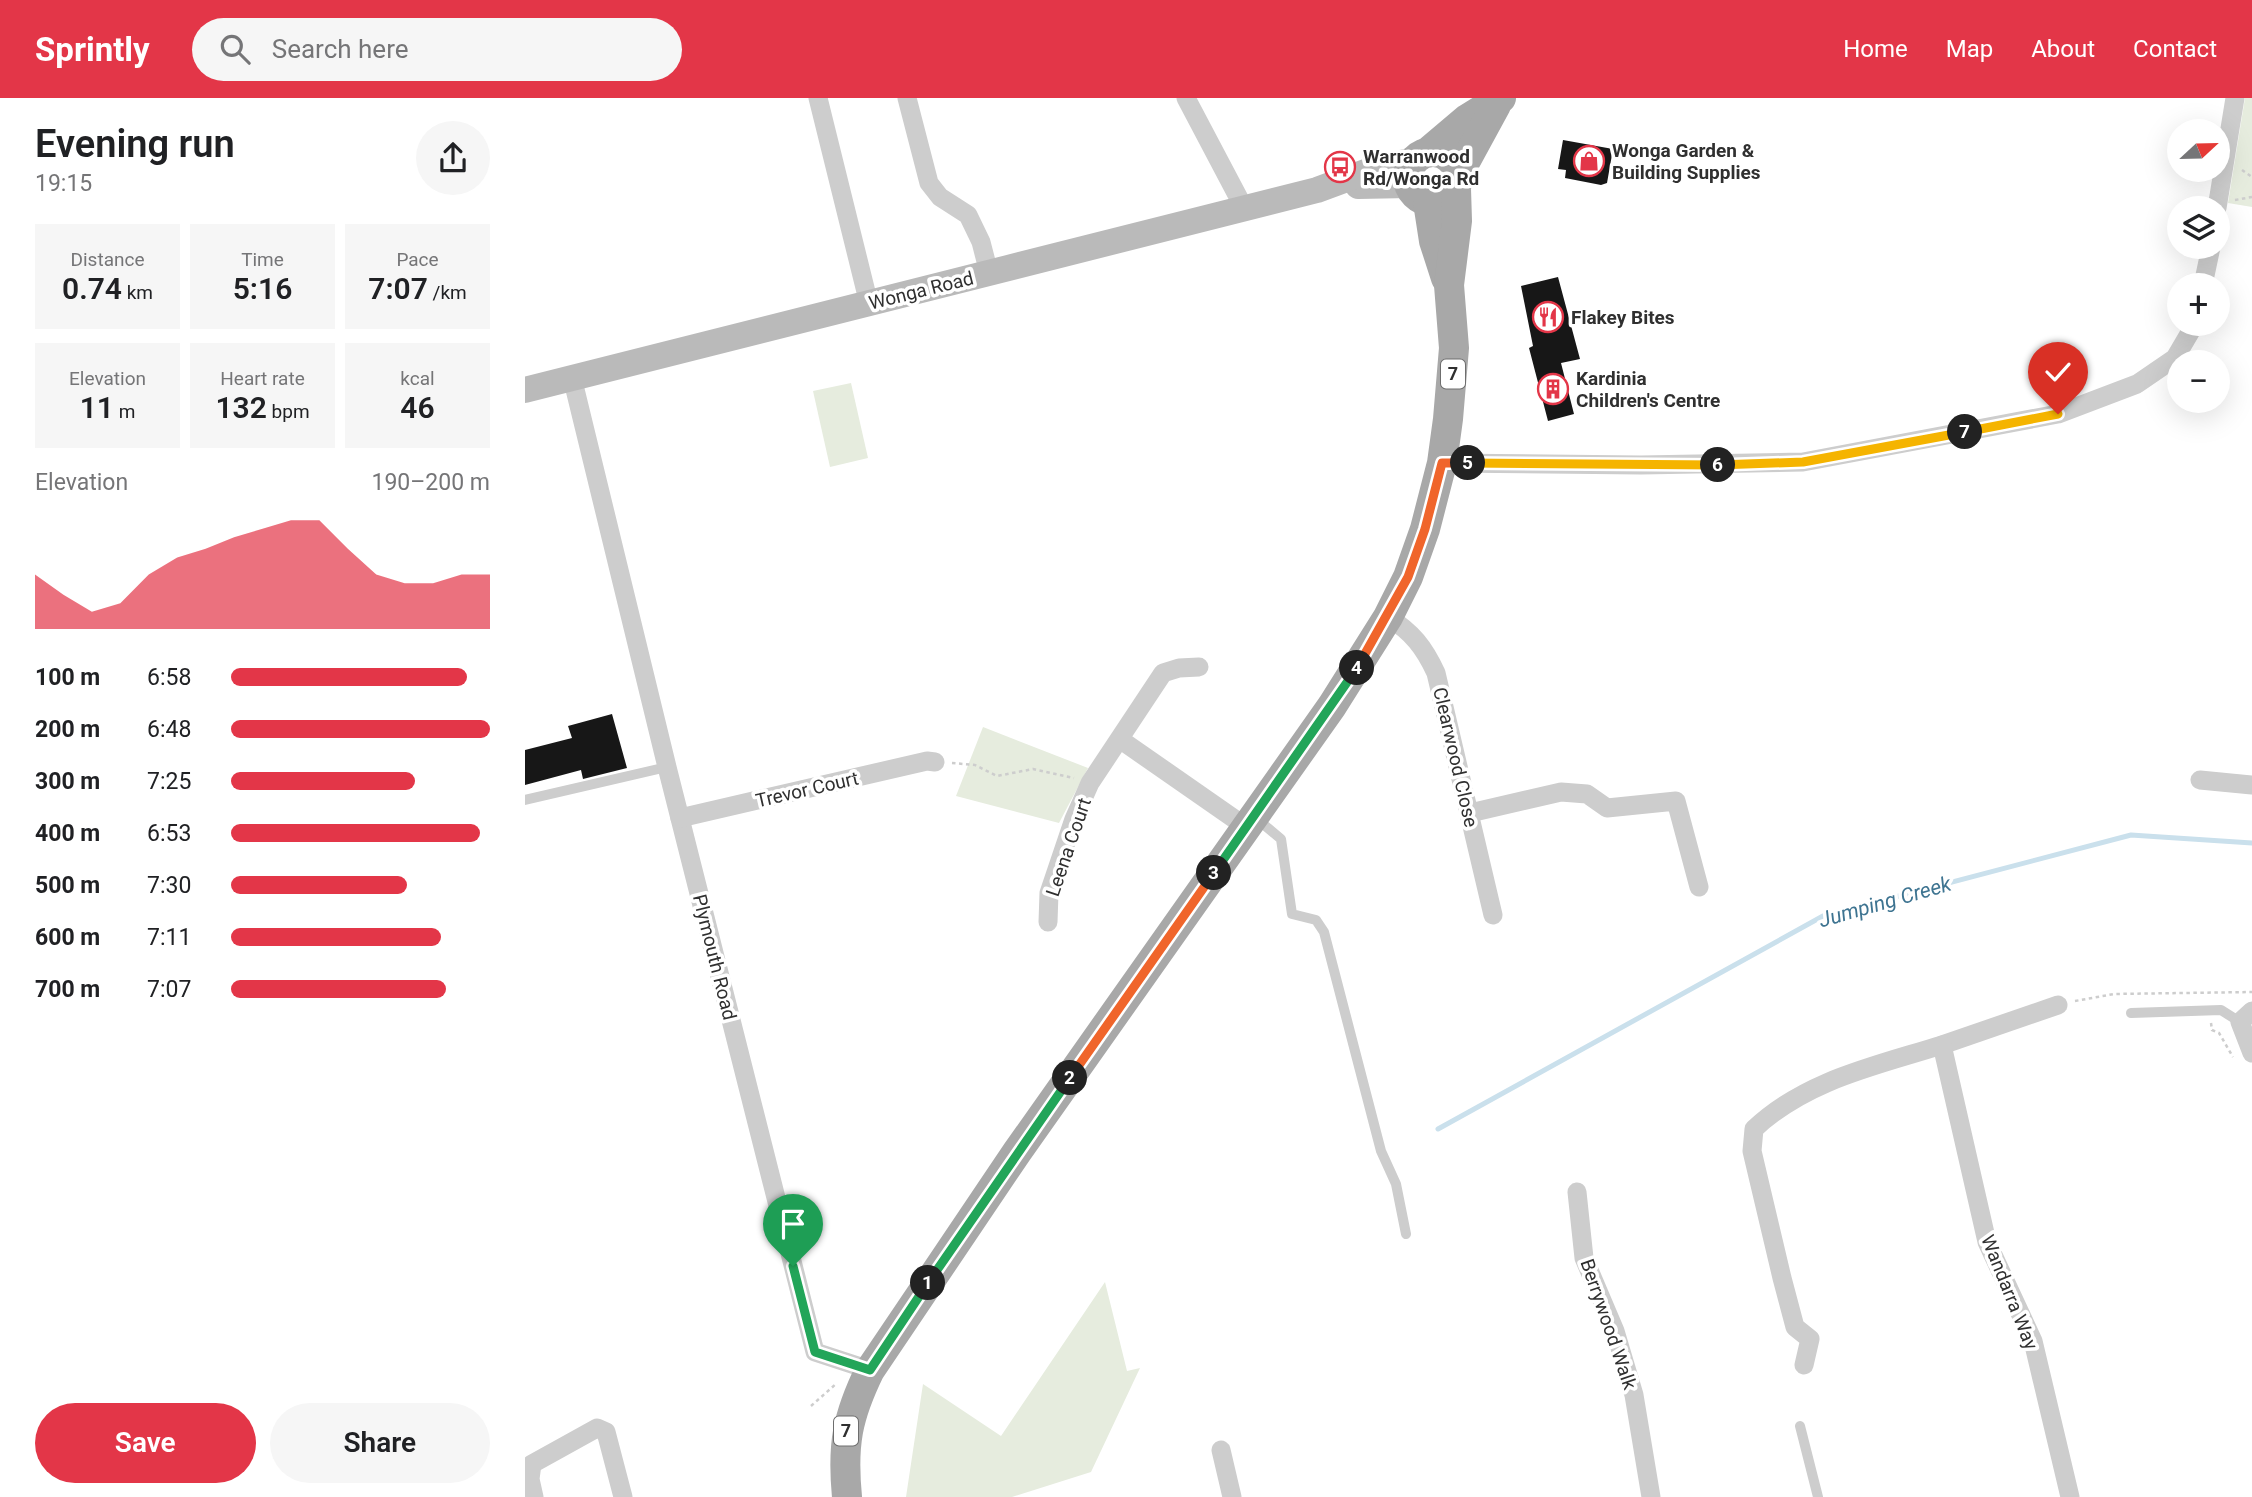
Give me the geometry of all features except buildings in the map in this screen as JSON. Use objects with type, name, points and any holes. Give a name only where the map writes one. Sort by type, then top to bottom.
[{"type":"main road","name":"Wonga Road","points":[[525,390],[1317,190],[1371,170],[1420,175],[1467,120],[1501,99]]},
{"type":"main road","name":"Wonga Road","points":[[1457,181],[1501,99]]},
{"type":"main road","points":[[1444,154],[1456,165],[1457,181],[1444,200],[1420,175],[1444,154]]},
{"type":"main road","name":"7","points":[[1420,175],[1434,241],[1449,285]]},
{"type":"main road","name":"7","points":[[847,1497],[844,1440],[859,1367],[1017,1152],[1347,684],[1388,617],[1408,577],[1425,529],[1442,463],[1454,359],[1449,285],[1457,221],[1457,181]]},
{"type":"street","points":[[818,98],[869,304]]},
{"type":"street","points":[[907,98],[929,183],[940,197],[961,207],[968,215],[981,242],[989,273]]},
{"type":"street","points":[[1186,98],[1244,208]]},
{"type":"street","points":[[2219,196],[2235,98]]},
{"type":"street","points":[[1442,463],[1803,462],[2058,414],[2147,378],[2175,358],[2188,336]]},
{"type":"street","name":"Plymouth Road","points":[[572,377],[667,767],[815,1352],[859,1367]]},
{"type":"street","name":"Clearwood Close","points":[[1388,617],[1411,631],[1426,650],[1436,673],[1493,915]]},
{"type":"street","name":"Leena Court","points":[[1048,922],[1049,892],[1090,783],[1163,673],[1179,668],[1199,667]]},
{"type":"street","points":[[1121,740],[1250,822]]},
{"type":"street","name":"Trevor Court","points":[[680,818],[927,761],[935,762]]},
{"type":"street","points":[[2200,780],[2252,785]]},
{"type":"street","points":[[1470,813],[1561,792],[1587,794],[1607,808],[1676,801],[1699,887]]},
{"type":"street","points":[[1804,1365],[1810,1339],[1795,1326],[1782,1278],[1752,1151],[1754,1129],[1771,1113],[1821,1083],[2058,1005]]},
{"type":"street","points":[[2246,1017],[2252,1052]]},
{"type":"street","name":"Wandarra Way","points":[[1942,1045],[1987,1242],[2033,1341],[2070,1497]]},
{"type":"street","name":"Berrywood Walk","points":[[1577,1192],[1584,1258],[1615,1331],[1634,1395],[1650,1497]]},
{"type":"street","points":[[534,1497],[530,1479],[532,1464],[597,1428],[606,1432],[623,1497]]},
{"type":"street","points":[[1221,1450],[1231,1497]]},
{"type":"lane","points":[[525,800],[667,767]]},
{"type":"lane","points":[[1250,822],[1281,839],[1292,914],[1316,920],[1324,932],[1381,1151],[1396,1184],[1406,1234]]},
{"type":"lane","points":[[2131,1013],[2221,1010],[2246,1017]]},
{"type":"lane","points":[[1800,1426],[1818,1497]]},
{"type":"path","points":[[935,762],[975,765],[997,776],[1033,769],[1090,783]]},
{"type":"path","points":[[2211,992],[2212,1030],[2219,1033],[2233,1058],[2252,1052]]},
{"type":"path","points":[[2058,1005],[2114,993],[2252,992]]},
{"type":"path","points":[[811,1406],[859,1367]]},
{"type":"shaded area","points":[[2245,98],[2252,98],[2252,207],[2230,203]]},
{"type":"shaded area","points":[[851,383],[868,458],[830,467],[813,391]]},
{"type":"shaded area","points":[[983,727],[1088,768],[1059,823],[956,796]]},
{"type":"shaded area","points":[[1105,1282],[1127,1371],[1140,1368],[1091,1472],[1012,1497],[906,1497],[923,1384],[1001,1436]]},
{"type":"waterway","name":"Jumping Creek","points":[[1438,1129],[1823,916],[2131,835],[2252,843]]},
{"type":"place","name":"Wonga Garden & Building Supplies","points":[[1589,161]]},
{"type":"place","name":"Warranwood Rd/Wonga Rd","points":[[1340,167]]},
{"type":"place","name":"Flakey Bites","points":[[1548,317]]},
{"type":"place","name":"Kardinia Children's Centre","points":[[1553,389]]},
{"type":"route","points":[[793,1266],[815,1352],[831,1360],[870,1370],[1017,1152],[1354,673],[1388,617],[1408,577],[1425,529],[1442,463],[1641,465],[1803,462],[2058,414]]}]
